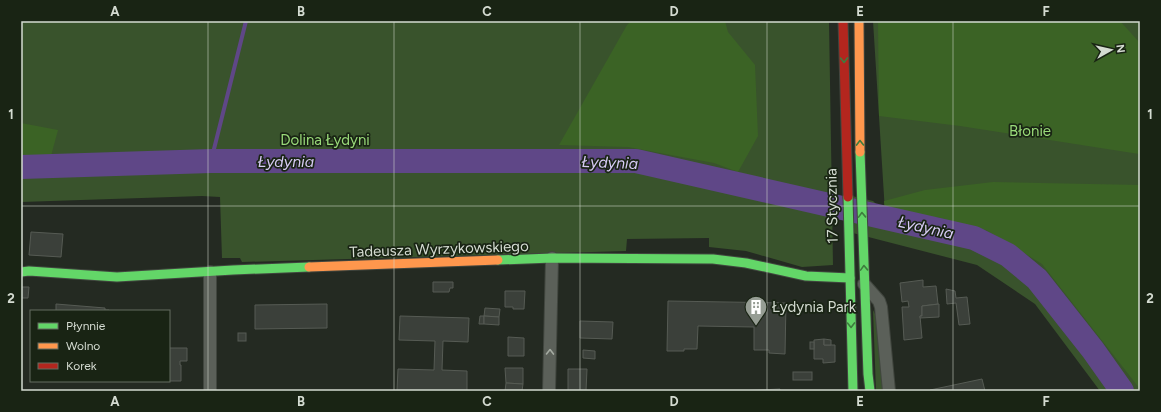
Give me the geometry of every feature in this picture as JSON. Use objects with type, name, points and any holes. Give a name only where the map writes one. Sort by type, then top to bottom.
[{"type":"street","name":"17 Stycznia","points":[[844,21],[853,391]]},
{"type":"street","name":"17 Stycznia","points":[[860,21],[859,114],[864,284],[870,391]]},
{"type":"street","name":"Tadeusza Wyrzykowskiego","points":[[25,272],[117,276],[552,258],[713,259],[746,263],[806,276],[823,278],[850,278]]},
{"type":"street","points":[[549,391],[552,258]]},
{"type":"street","points":[[210,272],[210,391]]},
{"type":"street","points":[[864,284],[879,301],[882,307],[889,391]]},
{"type":"green space","name":"Dolina Łydyni","points":[[21,21],[829,21],[833,265],[802,267],[746,251],[709,247],[709,238],[627,239],[626,251],[242,262],[240,258],[222,258],[220,197],[202,196],[21,202]]},
{"type":"green space","points":[[631,21],[725,21],[728,32],[755,65],[758,136],[738,172],[714,163],[628,147],[559,145],[627,25]]},
{"type":"green space","name":"Błonie","points":[[873,21],[1140,21],[1140,391],[1100,391],[1035,304],[977,265],[849,232],[848,195],[873,201],[885,212]]},
{"type":"green space","points":[[878,21],[1120,21],[1140,43],[1139,154],[960,126],[879,116]]},
{"type":"green space","points":[[21,123],[58,130],[48,167],[21,167]]},
{"type":"green space","points":[[993,182],[1140,185],[1140,389],[1042,264],[986,230],[974,229],[937,217],[909,217],[885,212],[884,201],[925,190]]},
{"type":"green space","points":[[873,310],[876,316],[883,391],[876,391]]},
{"type":"building","points":[[31,232],[63,234],[61,257],[29,255]]},
{"type":"building","points":[[923,280],[923,287],[936,286],[938,304],[922,306],[922,316],[920,316],[922,338],[904,340],[902,307],[909,307],[908,301],[902,302],[900,283]]},
{"type":"building","points":[[433,282],[453,282],[453,288],[450,288],[449,292],[433,292]]},
{"type":"building","points":[[21,287],[29,287],[28,298],[21,298]]},
{"type":"building","points":[[946,289],[955,291],[956,298],[967,297],[970,324],[959,325],[956,303],[947,304]]},
{"type":"building","points":[[505,291],[525,291],[524,309],[505,307]]},
{"type":"building","name":"Łydynia Park","points":[[668,301],[786,303],[785,354],[769,353],[769,350],[754,350],[754,327],[698,326],[697,349],[667,351]]},
{"type":"building","points":[[56,304],[105,308],[105,310],[56,310]]},
{"type":"building","points":[[327,304],[327,328],[255,329],[255,305]]},
{"type":"building","points":[[939,304],[939,317],[920,318],[920,316],[922,316],[922,306]]},
{"type":"building","points":[[485,308],[500,309],[499,317],[484,316]]},
{"type":"building","points":[[400,316],[469,318],[468,342],[443,341],[442,370],[467,371],[467,391],[397,391],[398,369],[434,370],[435,341],[399,340]]},
{"type":"building","points":[[480,316],[484,316],[484,324],[479,324]]},
{"type":"building","points":[[484,316],[499,317],[499,325],[484,324]]},
{"type":"building","points":[[580,321],[613,322],[612,339],[580,338]]},
{"type":"building","points":[[238,333],[246,333],[246,341],[238,341]]},
{"type":"building","points":[[508,337],[524,338],[524,356],[508,356]]},
{"type":"building","points":[[824,339],[824,345],[835,345],[835,362],[823,363],[823,359],[814,359],[814,340]]},
{"type":"building","points":[[824,339],[831,340],[831,345],[824,345]]},
{"type":"building","points":[[810,342],[814,342],[814,349],[810,349]]},
{"type":"building","points":[[170,348],[187,348],[187,361],[180,361],[181,381],[170,381]]},
{"type":"building","points":[[583,350],[595,351],[595,359],[583,358]]},
{"type":"building","points":[[505,368],[523,368],[523,384],[506,383]]},
{"type":"building","points":[[568,369],[587,369],[586,391],[568,391]]},
{"type":"building","points":[[793,372],[812,372],[812,380],[793,380]]},
{"type":"building","points":[[982,379],[985,391],[930,391],[930,390]]},
{"type":"building","points":[[506,383],[523,384],[522,391],[505,391]]},
{"type":"building","points":[[780,389],[780,391],[738,391]]},
{"type":"waterway","points":[[211,161],[246,21]]},
{"type":"waterway","name":"Łydynia","points":[[21,167],[211,161],[636,161],[974,238],[1008,255],[1037,279],[1093,350],[1122,391]]},
{"type":"traffic: fast","points":[[860,152],[868,374],[870,391]]},
{"type":"traffic: fast","points":[[848,197],[853,391]]},
{"type":"traffic: fast","points":[[498,260],[552,258],[713,259],[746,263],[806,276],[850,278]]},
{"type":"traffic: fast","points":[[21,272],[29,271],[117,277],[309,267]]},
{"type":"traffic: slow","points":[[859,21],[860,152]]},
{"type":"traffic: slow","points":[[309,267],[498,260]]},
{"type":"traffic: jam","points":[[843,21],[848,197]]},
{"type":"place","name":"Łydynia Park","points":[[756,326]]}]
